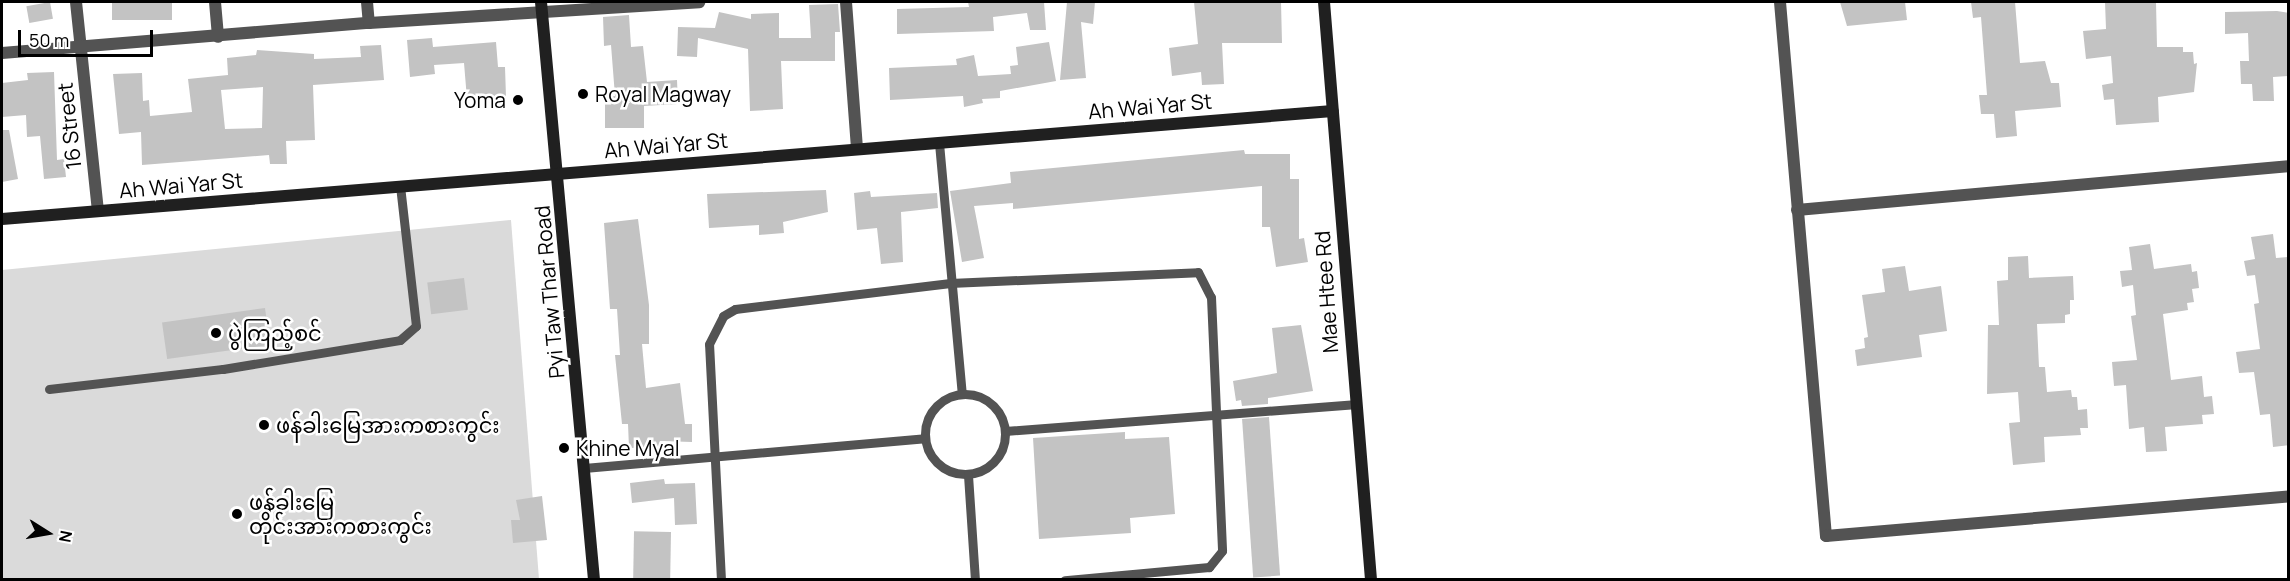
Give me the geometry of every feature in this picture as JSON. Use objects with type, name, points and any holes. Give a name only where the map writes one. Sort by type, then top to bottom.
[{"type":"street","name":"16 Street","points":[[76,2],[98,211]]},
{"type":"street","points":[[215,2],[218,37]]},
{"type":"street","points":[[367,2],[369,23]]},
{"type":"street","points":[[2,53],[218,37],[542,6],[699,2]]},
{"type":"street","points":[[846,2],[857,149]]},
{"type":"street","name":"Mae Htee Rd","points":[[1324,2],[1354,404],[1371,579]]},
{"type":"street","points":[[1780,2],[1826,536],[2289,496]]},
{"type":"street","name":"Pyi Taw Thar Road","points":[[542,6],[594,579]]},
{"type":"street","name":"Ah Wai Yar St","points":[[2,219],[1333,111]]},
{"type":"street","points":[[1797,210],[2289,166]]},
{"type":"lane","points":[[939,143],[950,283],[962,394]]},
{"type":"lane","points":[[49,389],[223,369],[400,340],[416,326],[400,186]]},
{"type":"lane","points":[[721,579],[709,344],[723,316],[735,309],[950,283],[1198,272],[1211,297],[1222,551],[1216,561],[1194,569],[1065,579]]},
{"type":"lane","points":[[962,394],[991,404],[1005,431],[996,461],[968,475],[939,465],[925,438],[935,408],[962,394]]},
{"type":"lane","points":[[1005,431],[1354,404]]},
{"type":"lane","points":[[584,468],[715,454],[925,438]]},
{"type":"lane","points":[[968,475],[975,579]]},
{"type":"shaded area","name":"ဖန်ခါးမြေအားကစားကွင်း","points":[[511,220],[539,579],[2,580],[2,270]]},
{"type":"building","points":[[50,2],[53,19],[29,23],[26,6]]},
{"type":"building","points":[[112,2],[172,2],[172,20],[112,20]]},
{"type":"building","points":[[968,2],[1044,2],[1046,30],[1030,30],[1027,13],[993,17],[994,31],[897,34],[897,9],[969,7]]},
{"type":"building","points":[[1067,2],[1095,2],[1093,24],[1081,22],[1086,78],[1060,80]]},
{"type":"building","points":[[1194,2],[1281,2],[1282,43],[1222,43],[1224,84],[1202,85],[1201,72],[1172,76],[1169,48],[1198,44]]},
{"type":"building","points":[[1840,2],[1905,2],[1907,20],[1847,26]]},
{"type":"building","points":[[1971,2],[2015,2],[2020,63],[2045,61],[2051,83],[2059,83],[2061,107],[2015,111],[2017,136],[1996,138],[1994,114],[1981,114],[1979,95],[1987,95],[1981,17],[1973,18]]},
{"type":"building","points":[[2105,2],[2156,2],[2157,47],[2183,47],[2183,52],[2193,52],[2194,64],[2197,63],[2194,92],[2158,97],[2159,122],[2116,125],[2114,99],[2104,100],[2102,85],[2113,83],[2111,56],[2086,59],[2083,31],[2106,29]]},
{"type":"building","points":[[838,4],[840,32],[835,32],[835,61],[781,61],[783,109],[750,111],[748,49],[698,38],[697,57],[677,56],[678,27],[715,28],[719,12],[751,19],[751,14],[779,13],[779,38],[811,38],[809,5]]},
{"type":"building","points":[[2277,11],[2289,13],[2289,76],[2273,77],[2274,101],[2253,101],[2252,84],[2241,84],[2240,61],[2249,61],[2248,33],[2225,34],[2225,12]]},
{"type":"building","points":[[629,15],[631,47],[643,46],[647,82],[677,80],[678,104],[644,106],[644,128],[605,128],[605,96],[615,96],[611,45],[604,46],[603,17]]},
{"type":"building","points":[[432,38],[433,47],[496,42],[498,67],[505,67],[506,97],[467,99],[464,63],[434,65],[435,74],[410,77],[407,40]]},
{"type":"building","points":[[1049,42],[1056,81],[1000,91],[1000,98],[982,99],[983,103],[964,107],[963,96],[890,100],[889,68],[957,65],[956,59],[974,55],[978,76],[1011,74],[1010,66],[1018,65],[1016,47]]},
{"type":"building","points":[[381,45],[384,80],[313,85],[315,140],[286,141],[287,164],[270,164],[269,155],[142,165],[141,132],[119,134],[113,74],[142,73],[143,101],[149,100],[150,116],[192,112],[188,79],[228,75],[227,58],[256,55],[257,50],[314,54],[314,59],[361,57],[360,46]],"holes":[[[263,87],[262,128],[225,129],[221,90]]]},
{"type":"building","points":[[54,72],[57,160],[64,159],[66,177],[44,179],[40,136],[27,137],[26,115],[2,117],[2,83],[28,80],[27,73]]},
{"type":"building","points":[[2,130],[9,130],[18,179],[2,182]]},
{"type":"building","points":[[1244,150],[1245,154],[1290,154],[1290,179],[1299,179],[1299,239],[1304,238],[1308,262],[1276,267],[1270,227],[1262,227],[1262,186],[1013,209],[1013,203],[974,206],[984,258],[962,262],[950,191],[1011,183],[1010,172]]},
{"type":"building","points":[[826,190],[828,212],[783,222],[784,233],[759,235],[759,225],[709,228],[707,194]]},
{"type":"building","points":[[870,191],[871,197],[937,193],[938,208],[901,212],[903,262],[881,264],[877,228],[857,230],[854,193]]},
{"type":"building","points":[[638,219],[649,305],[649,344],[642,344],[646,388],[680,383],[685,424],[692,424],[692,442],[660,441],[661,447],[629,448],[628,424],[622,424],[615,355],[620,355],[617,309],[610,309],[604,223]]},
{"type":"building","points":[[2273,234],[2276,258],[2289,257],[2289,445],[2273,447],[2270,414],[2260,415],[2254,372],[2239,373],[2236,352],[2260,349],[2254,304],[2259,303],[2255,275],[2247,276],[2244,261],[2255,259],[2251,237]]},
{"type":"building","points":[[2150,244],[2154,269],[2191,264],[2192,272],[2197,271],[2199,288],[2192,289],[2194,302],[2187,303],[2188,310],[2163,314],[2171,380],[2202,376],[2204,397],[2212,396],[2214,414],[2202,415],[2203,424],[2165,427],[2167,451],[2146,452],[2144,427],[2129,429],[2126,385],[2114,386],[2112,362],[2137,360],[2131,316],[2136,315],[2133,285],[2122,287],[2120,271],[2132,270],[2129,247]]},
{"type":"building","points":[[2028,256],[2029,278],[2073,276],[2074,300],[2070,300],[2070,314],[2065,315],[2065,323],[2037,324],[2039,367],[2045,367],[2047,392],[2071,390],[2072,397],[2077,397],[2078,410],[2087,409],[2088,428],[2080,428],[2081,435],[2044,437],[2045,462],[2013,465],[2009,423],[2020,422],[2018,392],[1987,394],[1988,325],[1999,325],[1997,281],[2008,280],[2008,257]]},
{"type":"building","points":[[1905,266],[1909,291],[1941,286],[1947,331],[1919,335],[1922,357],[1857,366],[1855,350],[1865,348],[1864,338],[1868,337],[1862,295],[1885,292],[1882,269]]},
{"type":"building","points":[[464,278],[468,310],[431,314],[427,283]]},
{"type":"building","name":"ပွဲကြည့်စင်","points":[[265,308],[270,345],[167,359],[162,322]]},
{"type":"building","points":[[1301,325],[1313,391],[1268,398],[1268,404],[1242,406],[1241,400],[1236,401],[1233,381],[1277,373],[1272,328]]},
{"type":"building","points":[[1269,417],[1280,576],[1253,577],[1242,419]]},
{"type":"building","points":[[1125,432],[1125,439],[1169,437],[1175,514],[1130,518],[1131,533],[1039,539],[1033,438]]},
{"type":"building","points":[[664,479],[665,484],[695,483],[697,524],[675,525],[674,498],[632,503],[630,483]]},
{"type":"building","points":[[542,496],[547,540],[513,543],[511,520],[520,520],[516,500]]},
{"type":"building","points":[[634,531],[671,532],[670,579],[633,578]]},
{"type":"place","name":"Royal Magway","points":[[583,94]]},
{"type":"place","name":"Yoma","points":[[518,100]]},
{"type":"place","name":"ပွဲကြည့်စင်","points":[[216,333]]},
{"type":"place","name":"ဖန်ခါးမြေအားကစားကွင်း","points":[[264,425]]},
{"type":"place","name":"Khine Myal","points":[[564,448]]},
{"type":"place","name":"ဖန်ခါးမြေ တိုင်းအားကစားကွင်း","points":[[237,514]]}]
